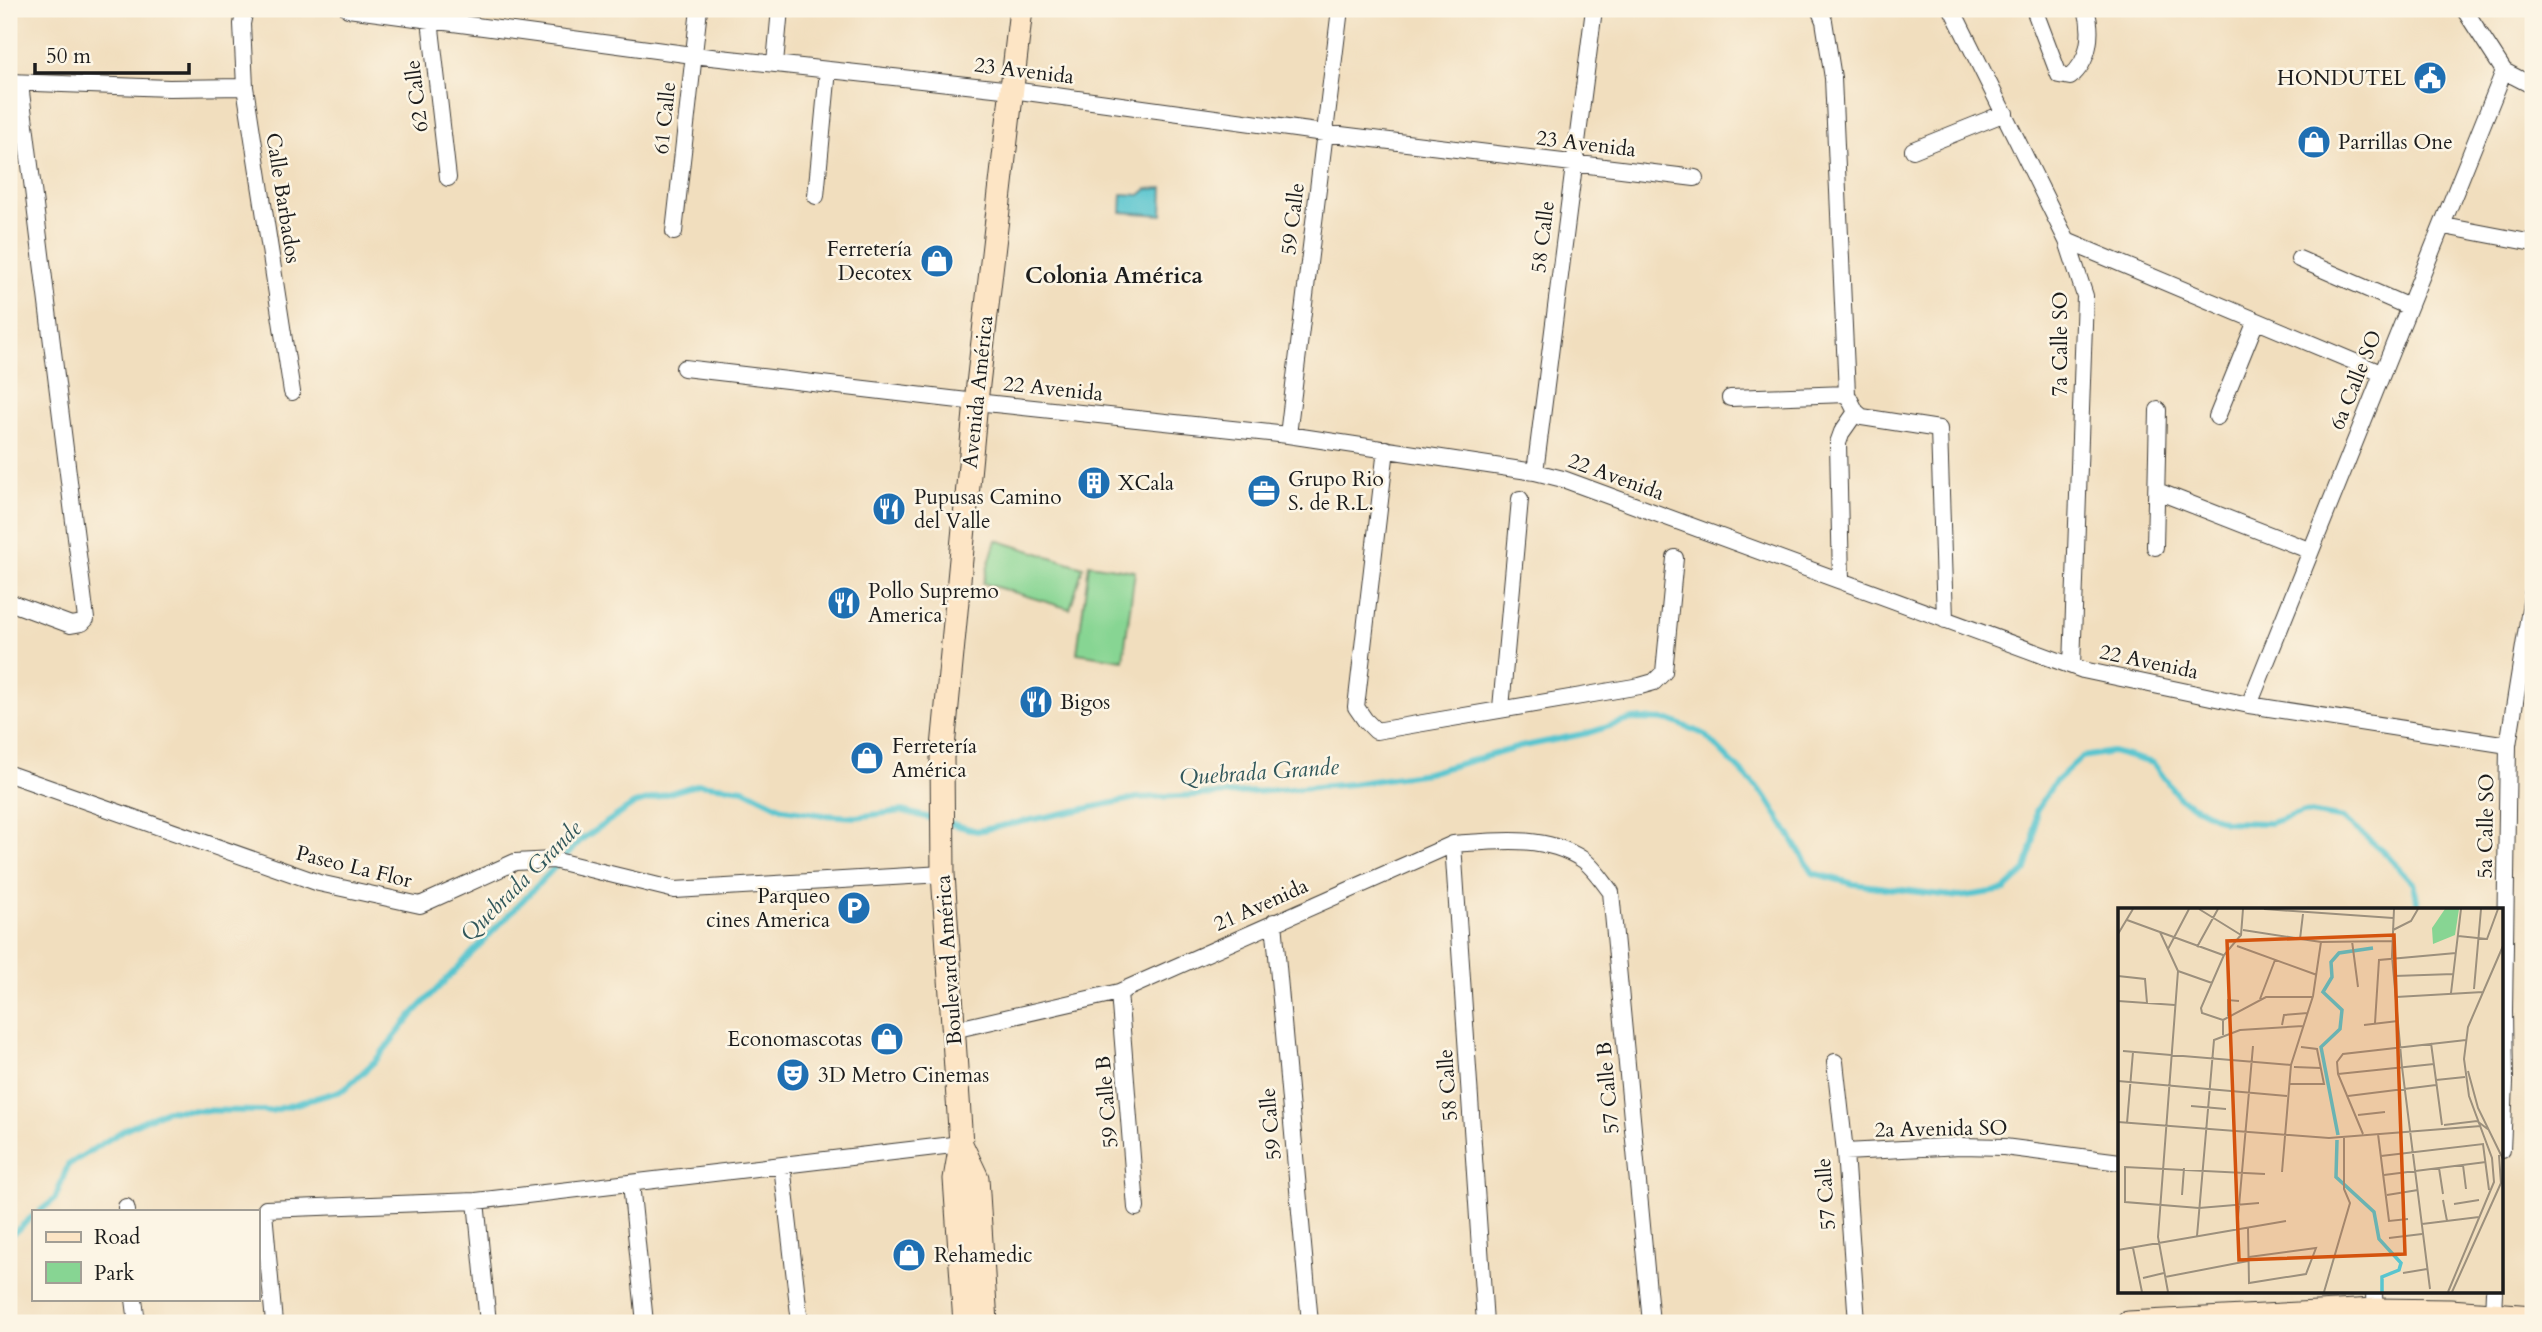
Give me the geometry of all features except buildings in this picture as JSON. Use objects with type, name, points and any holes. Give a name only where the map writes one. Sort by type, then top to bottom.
[{"type":"main road","name":"Avenida América","points":[[943,867],[942,758],[976,402],[1021,9]]},
{"type":"main road","name":"Boulevard América","points":[[943,867],[961,1144],[955,1179],[965,1323]]},
{"type":"main road","name":"Boulevard América","points":[[961,1144],[977,1178],[986,1323]]},
{"type":"main road","points":[[2128,1323],[2214,1321],[2374,1308],[2493,1303],[2533,1317]]},
{"type":"street","name":"Calle Barbados","points":[[245,9],[242,24],[245,88],[292,392]]},
{"type":"street","name":"23 Avenida","points":[[348,9],[429,14],[694,55],[1012,90],[1324,133],[1695,177]]},
{"type":"street","name":"61 Calle","points":[[674,232],[699,9]]},
{"type":"street","points":[[775,63],[780,9]]},
{"type":"street","name":"59 Calle","points":[[1288,435],[1340,9]]},
{"type":"street","name":"58 Calle","points":[[1535,471],[1594,9]]},
{"type":"street","points":[[1819,9],[1824,22],[1833,78],[1847,394],[1856,412],[1862,417],[1939,429],[1945,620]]},
{"type":"street","name":"7a Calle SO","points":[[1952,9],[2067,241],[2085,296],[2072,666]]},
{"type":"street","points":[[2034,9],[2059,75],[2070,77],[2082,68],[2091,28],[2086,9]]},
{"type":"street","points":[[2464,9],[2504,71],[2533,86]]},
{"type":"street","name":"62 Calle","points":[[429,14],[448,178]]},
{"type":"street","points":[[816,196],[828,70]]},
{"type":"street","name":"6a Calle SO","points":[[2249,705],[2381,373],[2444,226],[2504,71]]},
{"type":"street","points":[[9,601],[71,625],[82,624],[86,619],[15,83],[245,88]]},
{"type":"street","points":[[1913,150],[2005,113]]},
{"type":"street","points":[[2444,226],[2533,243]]},
{"type":"street","points":[[2067,241],[2381,373]]},
{"type":"street","points":[[2299,259],[2409,307]]},
{"type":"street","points":[[2217,417],[2256,321]]},
{"type":"street","name":"22 Avenida","points":[[684,368],[1288,435],[1535,471],[2072,666],[2249,705],[2508,745]]},
{"type":"street","points":[[1730,398],[1847,394]]},
{"type":"street","points":[[2155,547],[2158,410]]},
{"type":"street","points":[[1841,581],[1839,443],[1842,432],[1856,412]]},
{"type":"street","points":[[1386,449],[1356,707],[1364,720],[1376,731],[1654,682],[1664,672],[1675,558]]},
{"type":"street","points":[[2157,491],[2311,551]]},
{"type":"street","points":[[1501,708],[1520,499]]},
{"type":"street","name":"5a Calle SO","points":[[2504,941],[2508,745],[2533,590]]},
{"type":"street","name":"Paseo La Flor","points":[[9,774],[318,883],[420,905],[515,862],[553,860],[675,890],[943,867]]},
{"type":"street","name":"21 Avenida","points":[[953,1030],[1119,992],[1453,844],[1546,842],[1583,860]]},
{"type":"street","name":"58 Calle","points":[[1453,844],[1485,1323]]},
{"type":"street","name":"57 Calle B","points":[[1583,860],[1611,892],[1651,1323]]},
{"type":"street","name":"59 Calle","points":[[1274,922],[1310,1323]]},
{"type":"street","name":"59 Calle B","points":[[1119,992],[1136,1208]]},
{"type":"street","name":"5a Calle SO","points":[[2504,1036],[2504,1105]]},
{"type":"street","name":"57 Calle","points":[[1835,1062],[1845,1152],[1857,1323]]},
{"type":"street","points":[[274,1323],[264,1212],[266,1209],[476,1201],[961,1144]]},
{"type":"street","name":"2a Avenida SO","points":[[1845,1152],[1961,1146],[2004,1147],[2118,1162]]},
{"type":"street","points":[[782,1165],[800,1323]]},
{"type":"street","points":[[631,1183],[645,1323]]},
{"type":"street","points":[[476,1201],[488,1323]]},
{"type":"street","points":[[134,1300],[137,1323]]},
{"type":"green space","points":[[996,540],[1083,567],[1070,609],[983,583]]},
{"type":"green space","points":[[1089,564],[1135,571],[1123,660],[1077,653]]},
{"type":"water","points":[[1163,188],[1162,215],[1121,212],[1122,194],[1140,195],[1147,189]]},
{"type":"waterway","name":"Quebrada Grande","points":[[948,823],[977,831],[1137,798],[1351,784],[1427,773],[1520,747],[1588,733],[1632,719],[1669,720],[1704,734],[1766,797],[1813,873],[1854,884],[1959,897],[2005,890],[2026,870],[2034,839],[2036,811],[2054,783],[2082,757],[2112,752],[2153,763],[2180,799],[2225,822],[2270,823],[2304,812],[2344,819],[2383,851],[2414,884],[2419,908]]},
{"type":"waterway","name":"Quebrada Grande","points":[[41,1210],[55,1199],[68,1165],[127,1128],[167,1110],[271,1111],[344,1090],[376,1060],[413,1014],[582,839],[634,804],[699,784],[744,789],[784,809],[855,817],[902,811],[938,820]]},
{"type":"waterway","name":"Quebrada Grande","points":[[9,1237],[32,1217]]},
{"type":"place","name":"HONDUTEL","points":[[2430,78]]},
{"type":"place","name":"Parrillas One","points":[[2314,142]]},
{"type":"place","name":"Ferretería Decotex","points":[[937,261]]},
{"type":"place","name":"XCala","points":[[1094,483]]},
{"type":"place","name":"Grupo Rio S. de R.L.","points":[[1264,491]]},
{"type":"place","name":"Pupusas Camino del Valle","points":[[889,509]]},
{"type":"place","name":"Pollo Supremo America","points":[[844,603]]},
{"type":"place","name":"Bigos","points":[[1036,702]]},
{"type":"place","name":"Ferretería América","points":[[867,758]]},
{"type":"place","name":"Parqueo cines America","points":[[854,908]]},
{"type":"place","name":"Economascotas","points":[[887,1039]]},
{"type":"place","name":"3D Metro Cinemas","points":[[793,1075]]},
{"type":"place","name":"Rehamedic","points":[[909,1255]]},
{"type":"district","name":"Colonia América","points":[[1114,275]]}]
